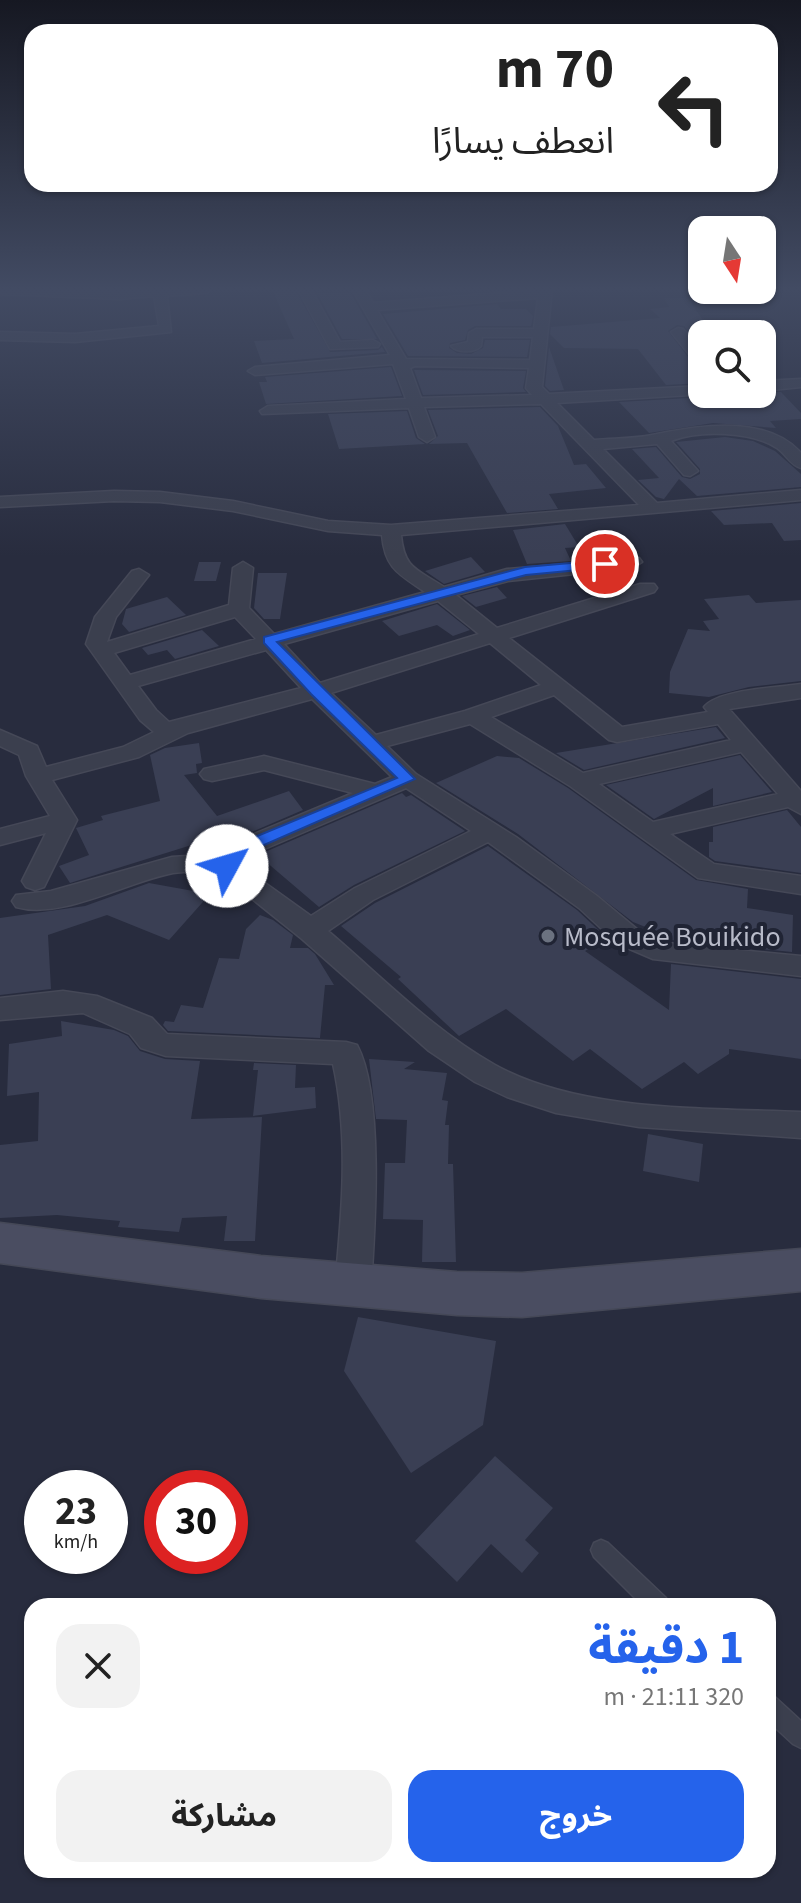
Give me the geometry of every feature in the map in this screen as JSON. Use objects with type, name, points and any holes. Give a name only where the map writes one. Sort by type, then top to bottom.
[{"type":"street","points":[[270,378],[293,388],[351,384],[415,400],[545,400],[688,392]]},
{"type":"street","points":[[268,411],[293,388],[351,384],[365,378]]},
{"type":"street","points":[[406,378],[427,437]]},
{"type":"street","points":[[534,378],[534,388],[653,509]]},
{"type":"street","points":[[776,385],[801,383]]},
{"type":"street","points":[[589,445],[661,439],[680,434],[748,432],[781,443],[801,463]]},
{"type":"street","points":[[661,439],[690,471]]},
{"type":"street","points":[[0,502],[114,496],[160,497],[233,506],[328,526],[391,530],[801,495]]},
{"type":"street","points":[[391,530],[393,555],[401,567],[442,594],[617,735],[721,717]]},
{"type":"street","points":[[124,683],[268,640],[525,571],[632,562]]},
{"type":"street","points":[[243,568],[239,609],[316,691],[408,779],[588,902],[628,937],[663,952],[801,966]]},
{"type":"street","points":[[139,575],[96,636],[99,651],[160,727],[180,728]]},
{"type":"street","points":[[38,776],[131,752],[180,728],[316,691],[647,588]]},
{"type":"street","points":[[99,651],[239,609]]},
{"type":"street","points":[[373,743],[473,716],[556,687]]},
{"type":"street","points":[[798,802],[744,744],[715,707],[721,703],[801,691]]},
{"type":"street","points":[[473,716],[579,781],[707,872],[801,885]]},
{"type":"street","points":[[0,737],[29,751],[38,776],[65,820]]},
{"type":"street","points":[[579,781],[744,744]]},
{"type":"street","points":[[212,774],[264,763],[377,792]]},
{"type":"street","points":[[226,862],[232,853],[408,779]]},
{"type":"street","points":[[651,830],[798,802]]},
{"type":"street","points":[[0,837],[65,820]]},
{"type":"street","points":[[65,820],[30,891],[51,900],[172,865],[226,862]]},
{"type":"street","points":[[310,930],[364,894],[489,832]]},
{"type":"street","points":[[226,862],[229,870],[310,930],[456,1055],[488,1075],[543,1097],[603,1109],[801,1125]]},
{"type":"street","points":[[0,1009],[73,1001],[109,1010],[141,1026],[152,1040],[166,1045],[346,1053],[356,1139],[357,1239],[353,1286]]},
{"type":"street","points":[[0,1243],[353,1286],[522,1295],[801,1270]]},
{"type":"lane","points":[[601,1550],[650,1598]]},
{"type":"lane","points":[[776,1713],[801,1736]]},
{"type":"building","points":[[265,378],[395,378],[402,396],[266,404],[259,382],[267,382]]},
{"type":"building","points":[[417,378],[525,378],[523,388],[526,392],[423,395]]},
{"type":"building","points":[[546,378],[560,378],[564,390],[550,391],[545,386]]},
{"type":"building","points":[[660,378],[688,378],[688,384],[666,385]]},
{"type":"building","points":[[776,392],[781,392],[801,413],[801,419],[770,421],[776,428],[713,423],[649,433],[619,402],[688,398],[688,408],[776,408]]},
{"type":"building","points":[[540,407],[558,426],[574,465],[586,464],[606,488],[549,494],[558,509],[507,513],[467,443],[429,444],[438,436],[428,410]]},
{"type":"building","points":[[407,411],[416,438],[425,444],[339,449],[328,414]]},
{"type":"building","points":[[725,437],[753,441],[775,451],[801,474],[801,487],[697,496],[679,479],[664,499],[656,497],[638,480],[659,478],[632,449],[656,447],[682,477],[690,479],[700,474],[700,469],[676,442]]},
{"type":"building","points":[[801,503],[801,540],[784,541],[772,523],[724,525],[711,511]]},
{"type":"building","points":[[565,524],[579,547],[565,548],[571,561],[527,564],[513,530]]},
{"type":"building","points":[[471,557],[485,572],[444,584],[425,571]]},
{"type":"building","points":[[199,562],[221,562],[216,581],[194,581]]},
{"type":"building","points":[[258,573],[287,573],[280,619],[264,619],[254,608]]},
{"type":"building","points":[[497,587],[507,598],[476,607],[462,596]]},
{"type":"building","points":[[749,595],[756,603],[801,600],[801,681],[749,687],[709,697],[669,693],[670,672],[688,629],[710,631],[703,621],[719,619],[704,599]]},
{"type":"building","points":[[167,597],[186,615],[129,632],[122,624],[126,609]]},
{"type":"building","points":[[437,604],[470,630],[453,636],[437,625],[399,636],[382,621]]},
{"type":"building","points":[[202,630],[219,646],[175,659],[167,650],[148,655],[142,648]]},
{"type":"building","points":[[716,727],[725,738],[584,770],[556,753]]},
{"type":"building","points":[[199,743],[202,763],[196,764],[197,773],[184,775],[217,816],[289,791],[303,810],[221,845],[214,838],[70,883],[59,866],[89,855],[76,828],[103,820],[101,816],[160,801],[150,755],[165,748]]},
{"type":"building","points":[[740,755],[772,792],[713,806],[713,788],[654,819],[606,785]]},
{"type":"building","points":[[497,756],[519,758],[568,788],[696,880],[748,889],[747,908],[793,915],[792,952],[672,940],[672,933],[633,922],[518,834],[436,783]]},
{"type":"building","points":[[402,793],[406,797],[411,795],[465,831],[354,885],[319,907],[258,855]]},
{"type":"building","points":[[787,810],[801,827],[801,873],[715,861],[709,857],[713,827]]},
{"type":"building","points":[[488,846],[577,910],[607,938],[585,951],[669,1010],[671,964],[801,979],[801,1059],[729,1049],[729,1054],[698,1074],[684,1062],[642,1089],[590,1049],[573,1061],[506,1009],[459,1036],[398,979],[401,977],[341,926],[375,903]]},
{"type":"building","points":[[149,883],[210,894],[169,940],[107,915],[48,935],[51,989],[0,995],[0,918],[85,906]]},
{"type":"building","points":[[260,915],[273,920],[293,935],[290,948],[308,948],[315,954],[334,985],[325,985],[320,1038],[168,1031],[163,1025],[165,1021],[174,1022],[181,1005],[203,1008],[219,958],[239,959],[246,929]]},
{"type":"building","points":[[61,1021],[114,1030],[128,1036],[140,1051],[165,1059],[200,1061],[191,1119],[262,1117],[255,1241],[224,1241],[227,1216],[182,1218],[179,1232],[118,1227],[120,1221],[57,1215],[0,1218],[0,1145],[38,1141],[39,1092],[7,1096],[9,1044],[62,1036]]},
{"type":"building","points":[[369,1059],[415,1062],[404,1069],[447,1073],[442,1100],[448,1101],[445,1125],[449,1125],[448,1164],[453,1164],[456,1262],[422,1262],[423,1220],[383,1219],[385,1163],[405,1163],[407,1120],[376,1119]]},
{"type":"building","points":[[254,1063],[296,1065],[295,1088],[315,1087],[316,1108],[253,1116],[258,1070],[253,1070]]},
{"type":"building","points":[[648,1134],[703,1144],[699,1182],[643,1171]]},
{"type":"building","points":[[358,1317],[496,1341],[483,1425],[411,1473],[344,1371]]},
{"type":"building","points":[[495,1456],[553,1508],[525,1540],[539,1553],[522,1573],[491,1544],[457,1582],[415,1541]]},
{"type":"place","name":"Mosquée Bouikido","points":[[548,936]]},
{"type":"route","points":[[227,866],[232,853],[408,779],[268,640],[525,571],[605,564]]}]
